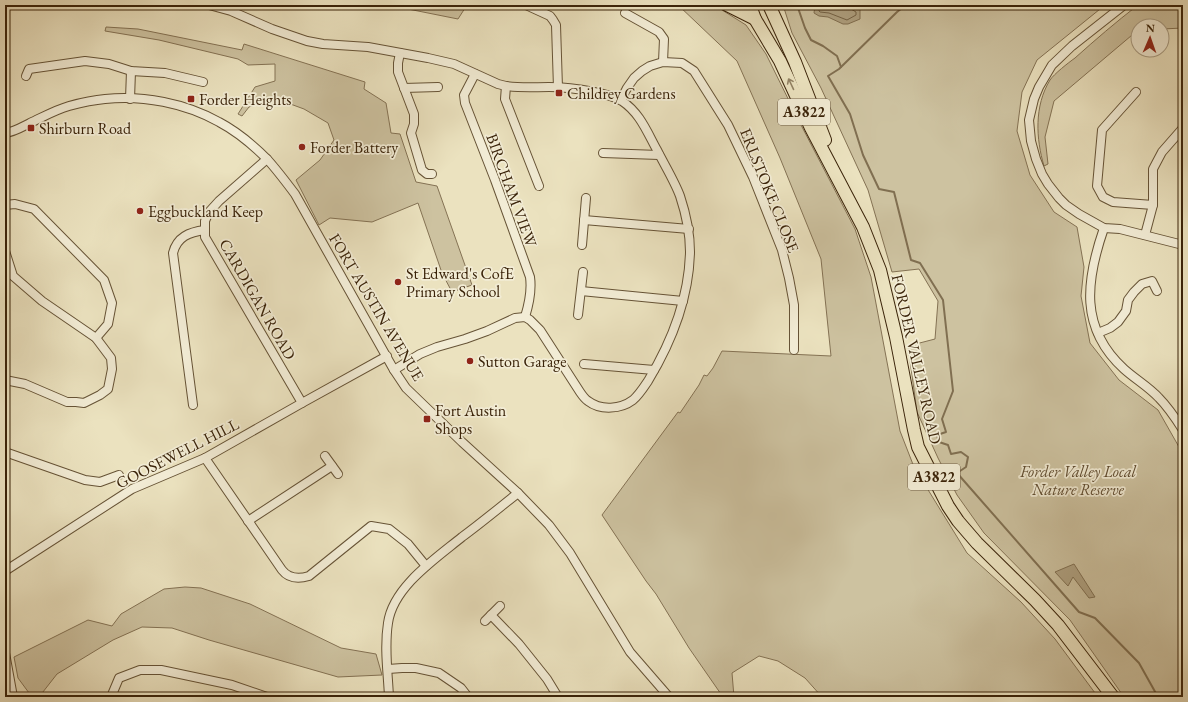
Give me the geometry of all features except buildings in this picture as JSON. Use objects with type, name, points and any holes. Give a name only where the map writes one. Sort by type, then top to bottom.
[{"type":"main road","points":[[727,5],[751,10]]},
{"type":"main road","name":"FORDER VALLEY ROAD","points":[[769,5],[795,62],[813,110],[853,206]]},
{"type":"main road","name":"FORDER VALLEY ROAD","points":[[751,10],[780,60],[811,128],[863,227],[880,270],[896,336],[918,447],[948,506],[958,521],[977,543],[1035,600],[1058,625],[1113,697]]},
{"type":"street","points":[[209,5],[231,11],[272,29],[307,41],[323,44],[368,47],[454,64],[474,74],[506,86],[584,90],[607,94],[621,100],[638,115],[680,195],[688,229],[689,264],[687,284],[673,331],[654,370],[634,400],[616,408],[602,407],[588,401],[580,392],[536,325],[525,318],[515,318],[487,331],[437,347],[420,354],[394,370]]},
{"type":"street","points":[[526,5],[550,16],[556,25],[558,88]]},
{"type":"street","points":[[1124,5],[1072,46],[1052,65],[1034,99],[1029,120],[1031,141],[1036,159],[1048,184],[1066,205],[1079,214],[1104,228],[1120,229],[1183,245]]},
{"type":"street","points":[[626,13],[659,32],[664,39],[663,62]]},
{"type":"street","points":[[400,53],[398,72],[414,114],[414,124],[411,134],[422,170],[427,174],[432,174]]},
{"type":"street","points":[[26,76],[29,68],[85,61],[109,64],[130,71],[165,73],[203,82]]},
{"type":"street","name":"ERLSTOKE CLOSE","points":[[621,100],[634,78],[650,66],[663,62],[682,63],[694,71],[728,125],[753,177],[782,250],[794,305],[794,350]]},
{"type":"street","points":[[130,71],[130,98]]},
{"type":"street","name":"BIRCHAM VIEW","points":[[474,74],[464,95],[465,103],[530,277],[530,298],[525,318]]},
{"type":"street","points":[[506,86],[506,104],[539,186]]},
{"type":"street","points":[[404,88],[438,87]]},
{"type":"street","points":[[1136,92],[1102,130],[1097,186],[1103,197],[1113,202],[1153,205]]},
{"type":"street","name":"FORT AUSTIN AVENUE","points":[[5,133],[12,132],[68,106],[104,99],[130,98],[154,100],[194,111],[219,122],[247,141],[267,159],[295,194],[394,370],[406,388],[518,493],[549,525],[570,553],[630,652],[669,697]]},
{"type":"street","points":[[1145,235],[1153,205],[1153,169],[1162,152],[1183,128]]},
{"type":"street","points":[[603,153],[659,155]]},
{"type":"street","name":"CARDIGAN ROAD","points":[[267,159],[219,201],[209,212],[205,221],[205,237],[302,403]]},
{"type":"street","points":[[582,245],[586,198]]},
{"type":"street","points":[[5,205],[15,204],[34,209],[104,280],[112,303],[108,324],[96,338]]},
{"type":"street","points":[[584,220],[688,229]]},
{"type":"street","points":[[1104,228],[1093,266],[1090,293],[1092,318],[1104,344],[1115,360],[1136,380],[1160,399],[1183,430]]},
{"type":"street","points":[[193,406],[173,253],[174,247],[188,233],[205,230]]},
{"type":"street","points":[[5,250],[13,276],[42,301],[96,338],[111,358],[112,370],[108,389],[84,403],[67,402],[24,384],[5,380]]},
{"type":"street","points":[[578,315],[583,272]]},
{"type":"street","points":[[1098,333],[1110,328],[1118,322],[1126,311],[1128,300],[1142,284],[1152,281],[1157,291]]},
{"type":"street","points":[[581,291],[683,301]]},
{"type":"street","name":"GOOSEWELL HILL","points":[[5,571],[132,489],[205,458],[387,356]]},
{"type":"street","points":[[584,364],[654,370]]},
{"type":"street","points":[[5,452],[85,480],[100,482],[119,475]]},
{"type":"street","points":[[325,456],[338,474]]},
{"type":"street","points":[[205,458],[284,573],[290,577],[302,578],[309,576],[371,526],[389,530],[408,544],[426,566]]},
{"type":"street","points":[[248,521],[332,466]]},
{"type":"street","points":[[389,697],[386,643],[388,622],[394,603],[406,587],[426,566],[518,493]]},
{"type":"street","points":[[500,606],[488,618],[519,644],[547,679],[558,697]]},
{"type":"street","points":[[5,653],[13,697]]},
{"type":"street","points":[[388,669],[416,668],[439,673],[461,688],[468,697]]},
{"type":"street","points":[[111,697],[119,678],[140,670],[161,670],[232,685],[268,697]]},
{"type":"green space","points":[[388,5],[467,5],[458,19]]},
{"type":"green space","points":[[678,5],[714,5],[746,25],[766,54],[855,229],[871,277],[900,431],[914,467],[967,553],[1021,602],[1055,639],[1098,697],[822,697],[805,678],[778,661],[759,656],[732,673],[734,697],[723,697],[689,648],[656,594],[602,515],[678,412],[680,413],[704,375],[707,376],[713,368],[722,351],[831,356],[821,259],[780,158],[737,61]]},
{"type":"green space","name":"Forder Valley Local Nature Reserve","points":[[783,5],[1105,5],[1037,60],[1022,92],[1017,131],[1030,175],[1054,212],[1077,227],[1084,267],[1081,296],[1090,343],[1119,380],[1158,410],[1183,454],[1183,697],[1124,697],[1070,620],[984,533],[957,495],[917,412],[908,346],[935,339],[938,301],[919,269],[892,272],[868,190],[821,88],[792,33]]},
{"type":"green space","points":[[1138,5],[1183,5],[1183,28],[1170,29],[1170,18],[1130,18],[1130,37],[1054,101],[1045,137],[1048,164],[1044,166],[1039,145],[1038,123],[1041,101],[1045,90],[1050,80],[1061,69]]},
{"type":"green space","points":[[106,27],[138,29],[242,50],[244,44],[365,82],[364,89],[386,103],[391,133],[400,134],[416,182],[437,186],[472,285],[452,292],[442,273],[418,203],[372,222],[330,218],[319,225],[296,180],[320,160],[334,140],[328,123],[304,109],[274,98],[249,107],[242,116],[238,114],[255,87],[275,81],[275,64],[248,65],[238,59],[159,40],[105,31]]},
{"type":"green space","points":[[185,587],[201,588],[250,604],[341,648],[376,654],[382,675],[338,677],[172,628],[142,627],[113,640],[57,674],[39,697],[32,697],[18,678],[14,657],[88,620],[112,626],[121,614],[164,589]]},
{"type":"water","points":[[815,5],[850,5],[860,9],[860,19],[848,24],[843,24],[828,17],[819,16],[814,13]]},
{"type":"water","points":[[1074,564],[1095,597],[1089,598],[1073,577],[1068,586],[1055,572]]},
{"type":"waterway","points":[[797,5],[811,40],[837,56],[841,67]]},
{"type":"waterway","points":[[906,5],[839,69],[828,76],[850,114],[863,155],[879,189],[894,192],[911,260],[920,263],[943,300],[953,391],[942,419],[946,432],[937,435],[939,442],[948,445],[951,454],[961,452],[968,457],[966,467],[957,473],[1079,612],[1095,618],[1139,663],[1158,697]]},
{"type":"place","name":"Childrey Gardens","points":[[559,93]]},
{"type":"place","name":"Forder Heights","points":[[191,99]]},
{"type":"place","name":"Shirburn Road","points":[[31,128]]},
{"type":"place","name":"Forder Battery","points":[[302,147]]},
{"type":"place","name":"Eggbuckland Keep","points":[[140,211]]},
{"type":"place","name":"St Edward's CofE Primary School","points":[[398,282]]},
{"type":"place","name":"Sutton Garage","points":[[470,361]]},
{"type":"place","name":"Fort Austin Shops","points":[[427,419]]}]
